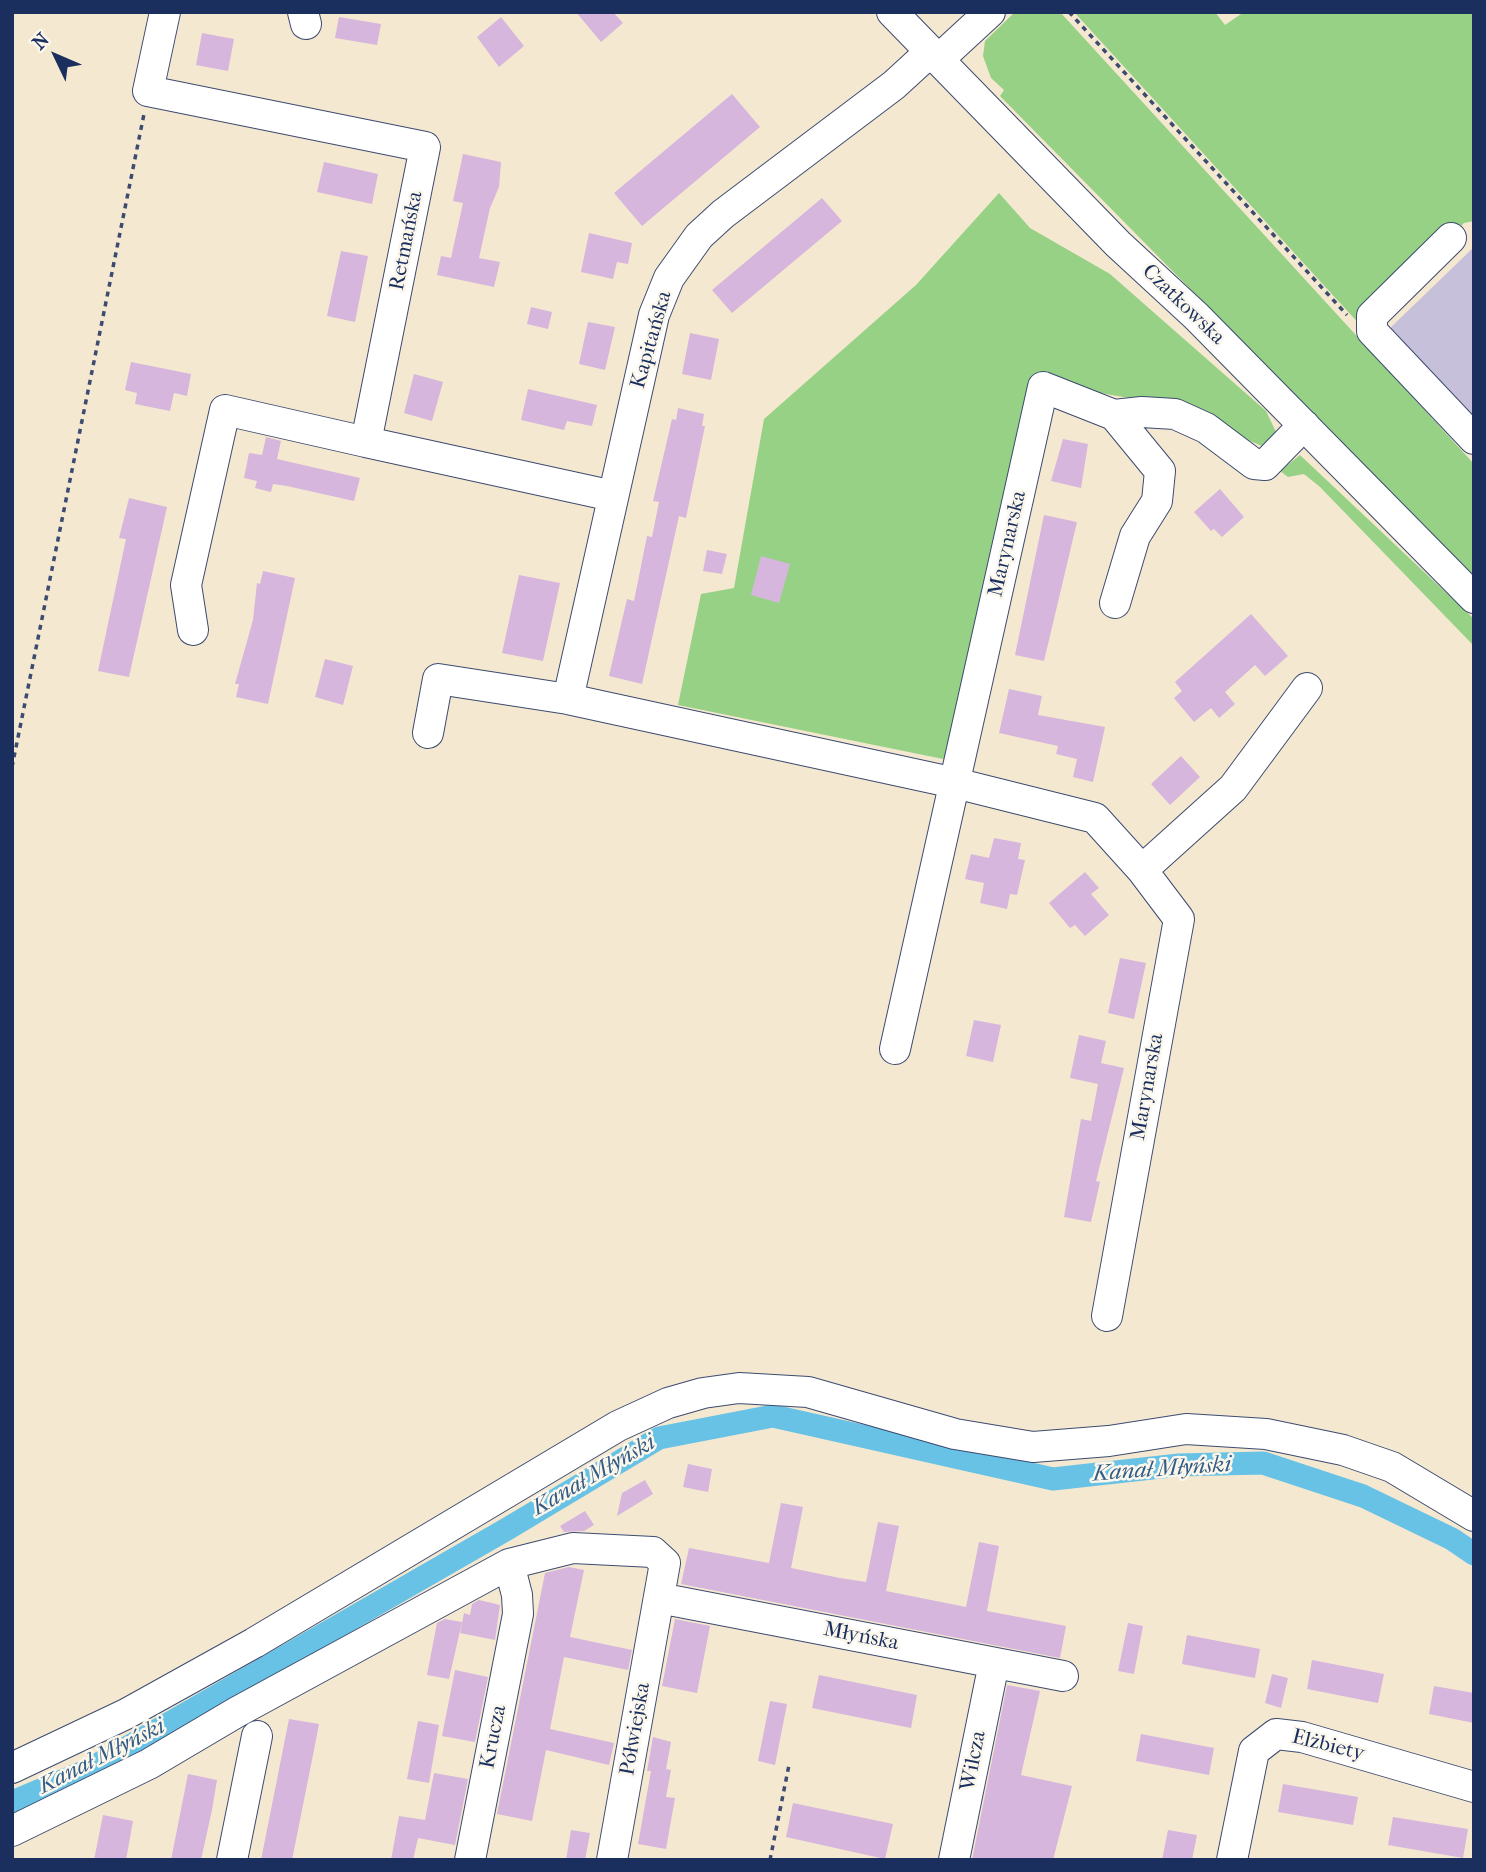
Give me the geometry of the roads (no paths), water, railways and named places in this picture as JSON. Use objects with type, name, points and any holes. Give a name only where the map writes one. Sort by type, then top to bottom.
[{"type":"street","name":"Retmańska","points":[[165,12],[148,91],[425,148],[366,442]]},
{"type":"street","name":"Czatkowska","points":[[892,12],[1118,244],[1304,425],[1474,598]]},
{"type":"street","name":"Kapitańska","points":[[568,699],[654,315],[681,257],[723,214],[990,12]]},
{"type":"street","points":[[1451,238],[1373,316],[1372,331],[1474,439]]},
{"type":"street","name":"Marynarska","points":[[895,1049],[1043,387],[1114,415]]},
{"type":"street","points":[[193,630],[186,585],[225,410],[613,496]]},
{"type":"street","points":[[1114,415],[1142,411],[1175,414],[1206,428],[1254,464],[1265,465],[1304,425]]},
{"type":"street","points":[[1114,415],[1160,471],[1157,501],[1135,536],[1115,603]]},
{"type":"street","points":[[428,733],[438,679],[568,699],[955,783]]},
{"type":"street","points":[[1142,870],[1233,788],[1307,688]]},
{"type":"street","name":"Marynarska","points":[[955,783],[1095,818],[1142,870],[1179,919],[1107,1317]]},
{"type":"street","points":[[12,1768],[126,1714],[254,1643],[618,1426],[668,1403],[703,1393],[739,1388],[808,1392],[955,1434],[1033,1447],[1109,1441],[1186,1429],[1266,1434],[1343,1450],[1392,1467],[1474,1516]]},
{"type":"street","name":"Półwiejska","points":[[509,1564],[573,1548],[653,1552],[665,1563],[612,1860]]},
{"type":"street","points":[[12,1831],[149,1764],[237,1712],[509,1564]]},
{"type":"street","name":"Krucza","points":[[470,1860],[518,1614],[517,1595],[509,1564]]},
{"type":"street","name":"Młyńska","points":[[659,1598],[1063,1676]]},
{"type":"street","name":"Wilcza","points":[[954,1860],[994,1663]]},
{"type":"street","name":"Elżbiety","points":[[1232,1860],[1254,1751],[1276,1734],[1302,1737],[1474,1787]]},
{"type":"street","points":[[232,1860],[257,1736]]},
{"type":"waterway","name":"Kanał Młyński","points":[[12,1802],[88,1770],[507,1529],[659,1438],[773,1416],[1053,1479],[1179,1465],[1263,1463],[1363,1496],[1452,1539],[1474,1554]]}]
